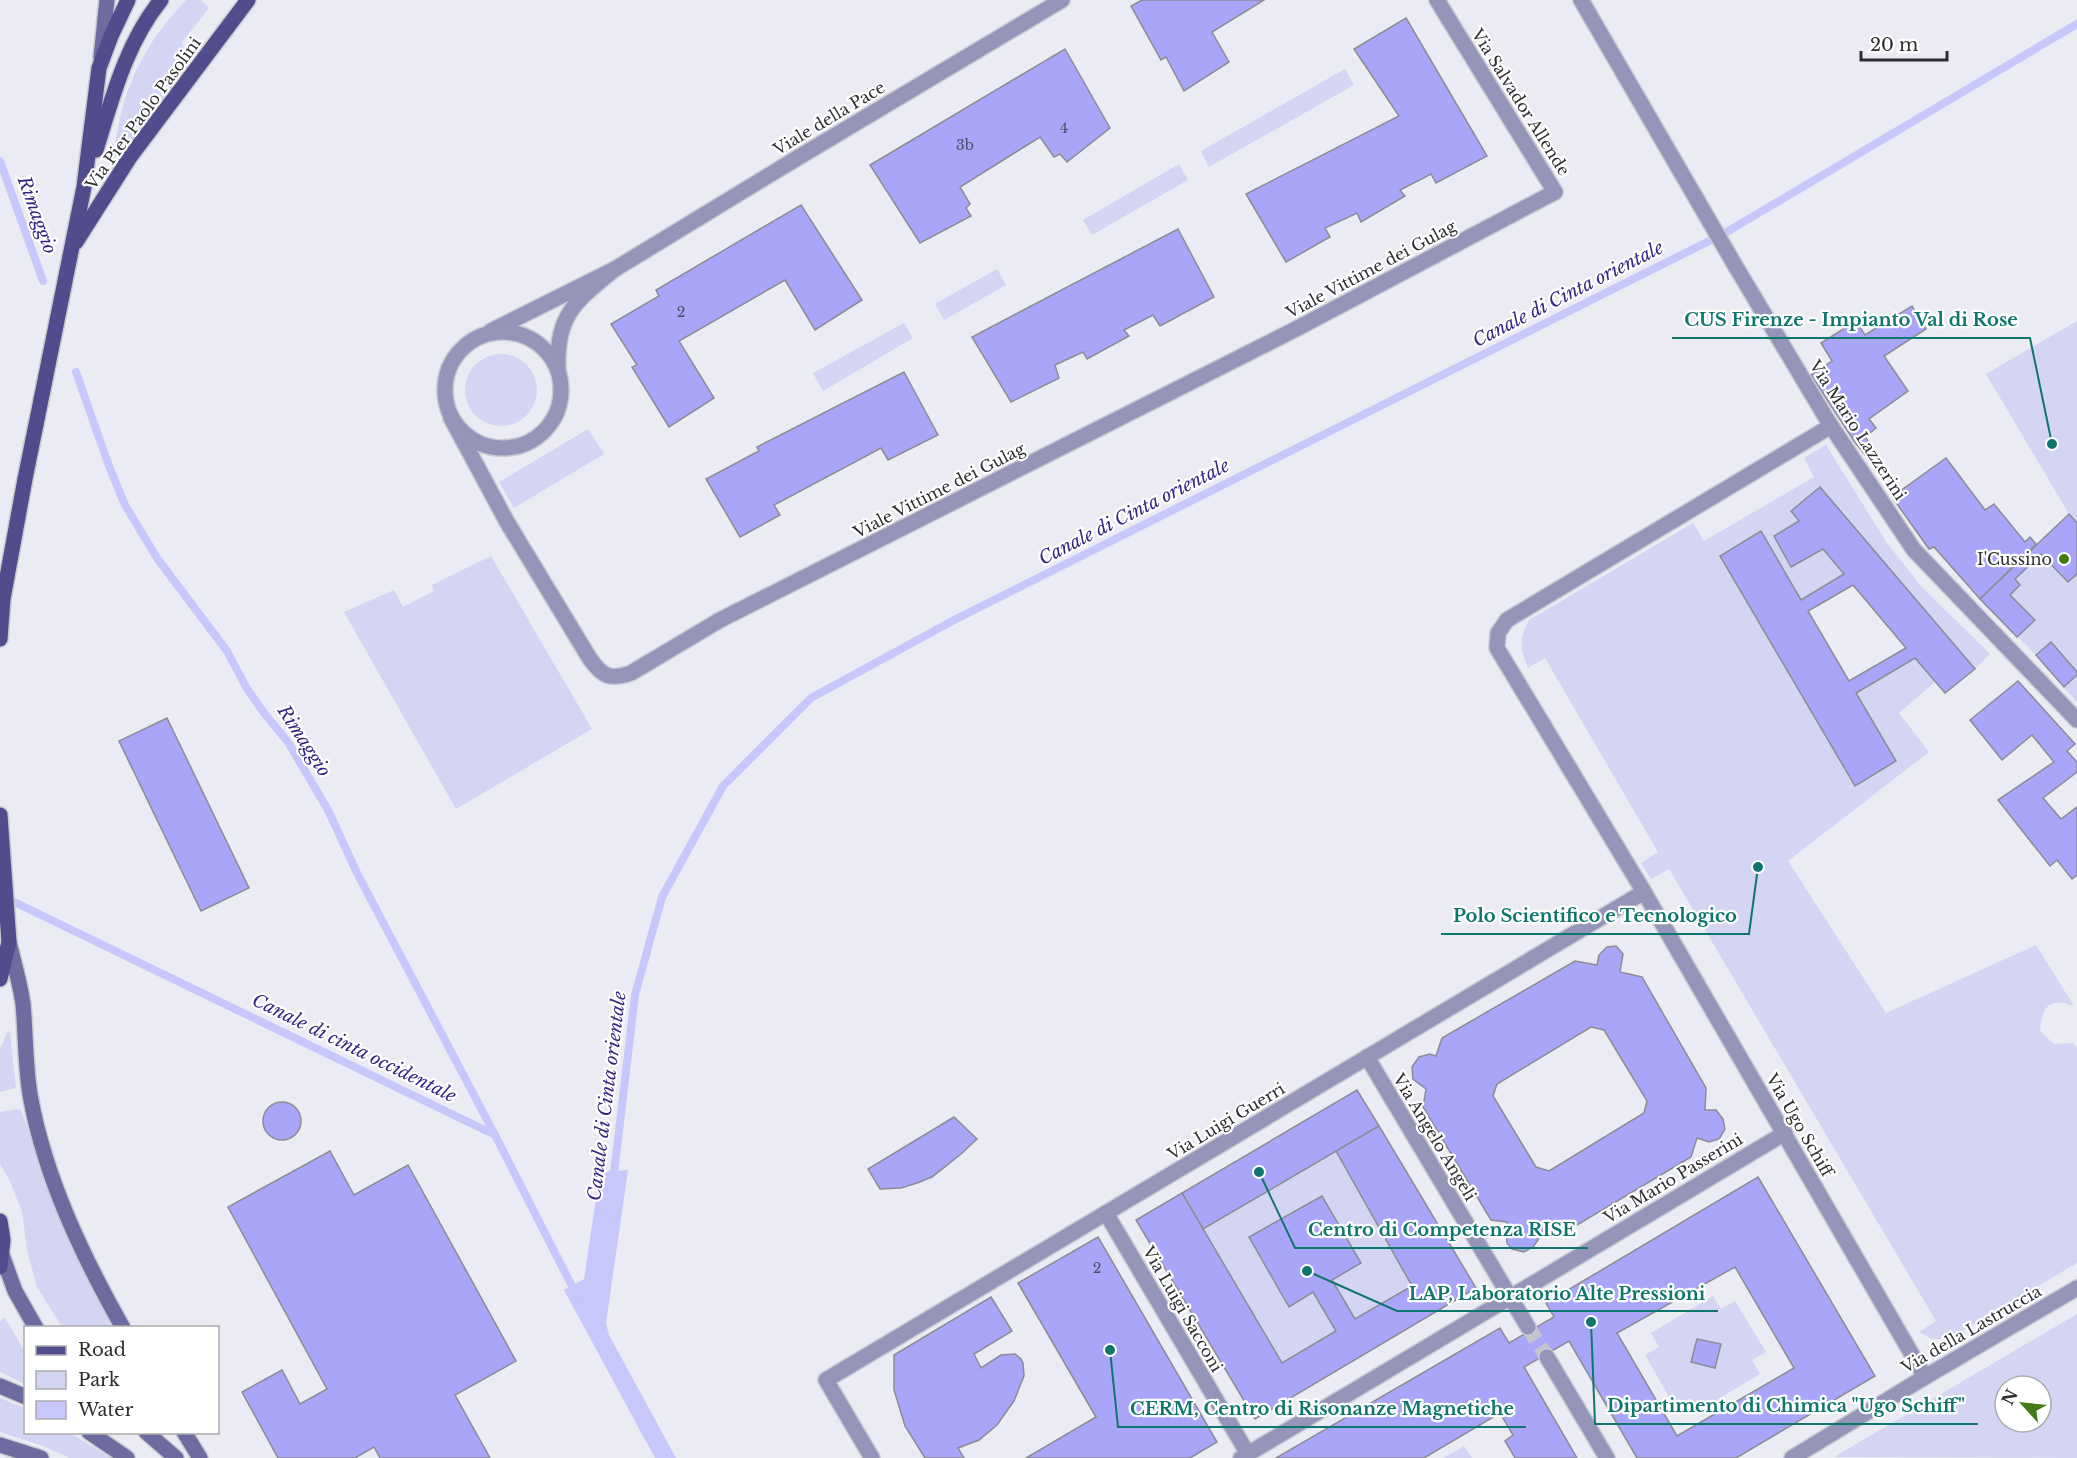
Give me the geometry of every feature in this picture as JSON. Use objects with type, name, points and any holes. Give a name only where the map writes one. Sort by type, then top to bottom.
[{"type":"main road","points":[[0,639],[3,599],[84,187],[106,0]]},
{"type":"main road","points":[[99,68],[128,0]]},
{"type":"main road","points":[[84,187],[119,76],[152,11],[161,0]]},
{"type":"main road","name":"Via Pier Paolo Pasolini","points":[[71,250],[130,157],[248,0]]},
{"type":"main road","points":[[0,815],[9,935],[23,1004],[30,1096],[42,1142],[73,1229],[97,1281],[122,1326]]},
{"type":"main road","points":[[0,956],[9,935]]},
{"type":"main road","points":[[0,979],[9,935]]},
{"type":"main road","points":[[0,1221],[3,1240],[1,1261],[35,1326]]},
{"type":"main road","points":[[0,1386],[24,1396]]},
{"type":"main road","points":[[92,1434],[127,1458]]},
{"type":"main road","points":[[148,1434],[176,1458]]},
{"type":"main road","points":[[185,1434],[200,1458]]},
{"type":"main road","points":[[0,1444],[41,1458]]},
{"type":"street","name":"Viale della Pace","points":[[476,339],[615,268],[1062,0]]},
{"type":"street","name":"Via Salvador Allende","points":[[1437,0],[1555,192]]},
{"type":"street","name":"Via Mario Lazzerini","points":[[1581,0],[1733,262],[1832,426],[1914,550],[2077,720]]},
{"type":"street","name":"Viale Vittime dei Gulag","points":[[452,418],[507,522],[590,659],[598,670],[616,678],[631,673],[720,620],[1256,350],[1555,192]]},
{"type":"street","name":"Viale della Pace","points":[[558,371],[558,342],[569,312],[583,296],[615,268]]},
{"type":"street","points":[[504,332],[525,336],[543,347],[552,358],[558,371],[561,397],[556,416],[540,436],[523,445],[504,449],[485,446],[468,437],[452,418],[445,392],[450,367],[465,346],[476,339],[504,332]]},
{"type":"street","name":"Via Ugo Schiff","points":[[1832,426],[1506,620],[1498,633],[1497,648],[1644,892],[1925,1377]]},
{"type":"street","name":"Via Luigi Guerri","points":[[873,1458],[826,1380],[1644,892]]},
{"type":"street","name":"Via Angelo Angeli","points":[[1367,1058],[1528,1327]]},
{"type":"street","name":"Via Mario Passerini","points":[[1244,1456],[1785,1133]]},
{"type":"street","name":"Via Luigi Sacconi","points":[[1106,1213],[1244,1456]]},
{"type":"street","name":"Via della Lastruccia","points":[[1792,1458],[2077,1288]]},
{"type":"street","points":[[1547,1357],[1607,1458]]},
{"type":"green space","points":[[186,0],[201,0],[209,8],[182,42],[188,66],[116,163],[112,162],[119,122],[135,73],[154,40]]},
{"type":"green space","points":[[1345,69],[1354,85],[1209,167],[1201,151]]},
{"type":"green space","points":[[1179,164],[1188,180],[1092,235],[1083,220]]},
{"type":"green space","points":[[997,269],[1006,285],[944,320],[935,304]]},
{"type":"green space","points":[[2077,321],[2077,702],[2036,655],[1980,599],[2069,514],[1986,374]]},
{"type":"green space","points":[[904,323],[913,338],[823,391],[813,373]]},
{"type":"green space","points":[[501,354],[521,360],[531,370],[537,390],[531,410],[521,420],[501,426],[481,420],[471,410],[465,390],[471,370],[481,360]]},
{"type":"green space","points":[[588,429],[604,454],[514,508],[499,482]]},
{"type":"green space","points":[[1826,445],[1887,543],[1921,586],[1990,654],[1975,669],[1820,487],[1791,511],[1799,521],[1774,536],[1791,567],[1823,549],[1844,574],[1801,600],[1761,531],[1720,555],[1855,785],[1896,761],[1856,693],[1915,658],[1935,682],[1899,713],[1929,752],[1788,861],[1886,1013],[2036,945],[2074,1006],[2058,1002],[2052,1003],[2042,1016],[2040,1031],[2054,1044],[2073,1043],[2077,1049],[2077,1263],[1949,1339],[1932,1339],[1919,1332],[1936,1321],[1669,869],[1651,879],[1641,863],[1658,852],[1545,658],[1528,668],[1522,648],[1523,633],[1529,620],[1693,523],[1704,541],[1814,477],[1804,458]]},
{"type":"green space","points":[[491,556],[592,729],[456,809],[344,612],[394,590],[403,607],[434,591],[432,585]]},
{"type":"green space","points":[[8,1031],[16,1088],[0,1092],[0,1049]]},
{"type":"green space","points":[[21,1110],[74,1248],[113,1326],[61,1326],[37,1287],[27,1250],[22,1211],[0,1164],[0,1112]]},
{"type":"green space","points":[[1336,1151],[1412,1286],[1355,1319],[1332,1280],[1361,1262],[1322,1196],[1249,1237],[1289,1306],[1313,1292],[1336,1331],[1282,1363],[1203,1229]]},
{"type":"green space","points":[[1713,1296],[1721,1309],[1735,1301],[1766,1352],[1752,1360],[1760,1374],[1698,1411],[1690,1398],[1675,1407],[1645,1355],[1659,1347],[1651,1333]],"holes":[[[1697,1339],[1721,1344],[1715,1367],[1691,1362]]]},
{"type":"green space","points":[[2077,1314],[2077,1458],[1834,1457]]},
{"type":"green space","points":[[2,1318],[5,1318],[24,1350],[24,1384],[0,1372],[0,1322]]},
{"type":"green space","points":[[0,1398],[24,1408],[24,1434],[72,1434],[111,1458],[70,1458],[43,1446],[0,1432]]},
{"type":"green space","points":[[1464,1446],[1472,1458],[1444,1458]]},
{"type":"water","points":[[628,1170],[606,1323],[609,1335],[676,1458],[655,1458],[564,1290],[584,1279],[600,1172]]},
{"type":"building","points":[[1142,0],[1264,0],[1212,32],[1229,62],[1184,91],[1166,57],[1161,60],[1131,6]]},
{"type":"building","points":[[1406,18],[1487,156],[1436,183],[1431,174],[1400,190],[1405,196],[1361,222],[1357,213],[1325,228],[1330,237],[1286,262],[1246,194],[1399,116],[1354,49]]},
{"type":"building","points":[[1065,49],[1110,128],[1067,162],[1060,154],[1054,157],[1040,137],[960,187],[970,204],[966,208],[971,216],[920,243],[870,165]]},
{"type":"building","points":[[801,205],[862,300],[815,330],[785,280],[679,341],[714,398],[669,427],[632,367],[637,365],[611,324],[659,296],[656,290]]},
{"type":"building","points":[[1178,229],[1214,297],[1160,326],[1153,315],[1124,330],[1129,336],[1087,359],[1083,352],[1055,365],[1059,378],[1011,402],[972,337]]},
{"type":"building","points":[[1912,306],[1926,329],[1884,356],[1908,391],[1869,419],[1876,428],[1865,437],[1874,449],[1865,455],[1811,375],[1832,361],[1821,343],[1856,321],[1865,335]]},
{"type":"building","points":[[904,372],[938,435],[888,460],[881,448],[774,505],[780,515],[740,537],[706,479],[759,451],[757,447]]},
{"type":"building","points":[[1946,458],[1985,510],[1994,504],[2025,542],[2030,537],[2036,544],[1980,599],[1934,547],[1929,549],[1892,497]]},
{"type":"building","points":[[1820,487],[1975,669],[1945,693],[1915,658],[1856,693],[1896,761],[1855,786],[1720,556],[1761,531],[1801,600],[1844,574],[1823,549],[1791,567],[1774,536],[1799,521],[1791,511]],"holes":[[[1853,585],[1906,648],[1849,681],[1808,611]]]},
{"type":"building","points":[[2069,514],[2077,523],[2077,574],[2068,582],[2041,554],[2015,579],[2020,585],[2010,595],[2035,620],[2017,637],[1980,599]]},
{"type":"building","points":[[2051,642],[2077,672],[2077,675],[2064,687],[2036,655]]},
{"type":"building","points":[[2018,681],[2075,744],[2067,751],[2077,762],[2077,772],[2043,798],[2061,819],[2077,807],[2077,875],[2072,879],[2057,860],[2050,866],[1998,800],[2054,762],[2032,735],[2002,760],[1970,720]]},
{"type":"building","points":[[167,718],[249,888],[201,911],[119,741]]},
{"type":"building","points":[[1616,946],[1623,954],[1620,972],[1642,977],[1706,1088],[1705,1110],[1716,1110],[1723,1119],[1725,1129],[1719,1139],[1709,1142],[1697,1138],[1691,1157],[1557,1237],[1540,1232],[1533,1247],[1524,1252],[1512,1249],[1507,1243],[1507,1222],[1491,1220],[1423,1107],[1426,1089],[1413,1079],[1412,1067],[1419,1057],[1430,1054],[1436,1056],[1442,1038],[1575,961],[1597,965],[1599,955],[1607,947]],"holes":[[[1591,1027],[1604,1030],[1647,1101],[1644,1113],[1549,1171],[1536,1167],[1493,1096],[1497,1084]]]},
{"type":"building","points":[[1357,1090],[1379,1126],[1203,1229],[1182,1193]]},
{"type":"building","points":[[282,1102],[295,1108],[301,1121],[295,1134],[282,1140],[269,1134],[263,1121],[269,1108]]},
{"type":"building","points":[[954,1117],[977,1139],[932,1177],[901,1188],[880,1189],[868,1169]]},
{"type":"building","points":[[1379,1126],[1476,1288],[1255,1419],[1136,1220],[1182,1193],[1282,1363],[1336,1331],[1313,1292],[1289,1307],[1249,1237],[1322,1196],[1361,1263],[1332,1280],[1355,1319],[1412,1286],[1336,1151]]},
{"type":"building","points":[[330,1151],[354,1195],[408,1165],[516,1361],[455,1395],[490,1458],[380,1458],[374,1447],[355,1458],[278,1458],[242,1392],[282,1370],[300,1404],[327,1389],[228,1207]]},
{"type":"building","points":[[1758,1177],[1875,1376],[1736,1458],[1637,1458],[1569,1341],[1524,1367],[1577,1458],[1515,1458],[1505,1441],[1513,1435],[1500,1413],[1424,1458],[1276,1458],[1500,1328],[1509,1343],[1554,1317],[1546,1303]],"holes":[[[1735,1267],[1794,1368],[1677,1436],[1617,1333]]]},
{"type":"building","points":[[1098,1237],[1217,1442],[1190,1458],[1026,1458],[1096,1417],[1018,1283]]},
{"type":"building","points":[[991,1297],[1012,1331],[974,1354],[981,1368],[1001,1355],[1015,1354],[1021,1359],[1024,1376],[1014,1401],[997,1425],[979,1440],[958,1448],[964,1458],[925,1458],[905,1426],[894,1390],[894,1355]]},
{"type":"building","points":[[1697,1339],[1721,1344],[1715,1368],[1691,1362]]},
{"type":"waterway","name":"Canale di Cinta orientale","points":[[613,1182],[635,995],[662,897],[723,786],[811,698],[956,619],[1725,233],[2077,24]]},
{"type":"waterway","name":"Rimaggio","points":[[0,161],[43,281]]},
{"type":"waterway","name":"Rimaggio","points":[[76,372],[125,505],[157,558],[227,651],[246,687],[288,742],[328,810],[357,873],[495,1135]]},
{"type":"waterway","name":"Canale di cinta occidentale","points":[[6,898],[495,1135],[576,1294]]},
{"type":"tunnel","points":[[1528,1327],[1547,1357]]},
{"type":"place","name":"CUS Firenze - Impianto Val di Rose","points":[[2052,444]]},
{"type":"place","name":"I'Cussino","points":[[2064,559]]},
{"type":"place","name":"Polo Scientifico e Tecnologico","points":[[1758,867]]},
{"type":"place","name":"Centro di Competenza RISE","points":[[1259,1172]]},
{"type":"place","name":"LAP, Laboratorio Alte Pressioni","points":[[1307,1271]]},
{"type":"place","name":"Dipartimento di Chimica \"Ugo Schiff\"","points":[[1591,1322]]},
{"type":"place","name":"CERM, Centro di Risonanze Magnetiche","points":[[1110,1350]]}]
